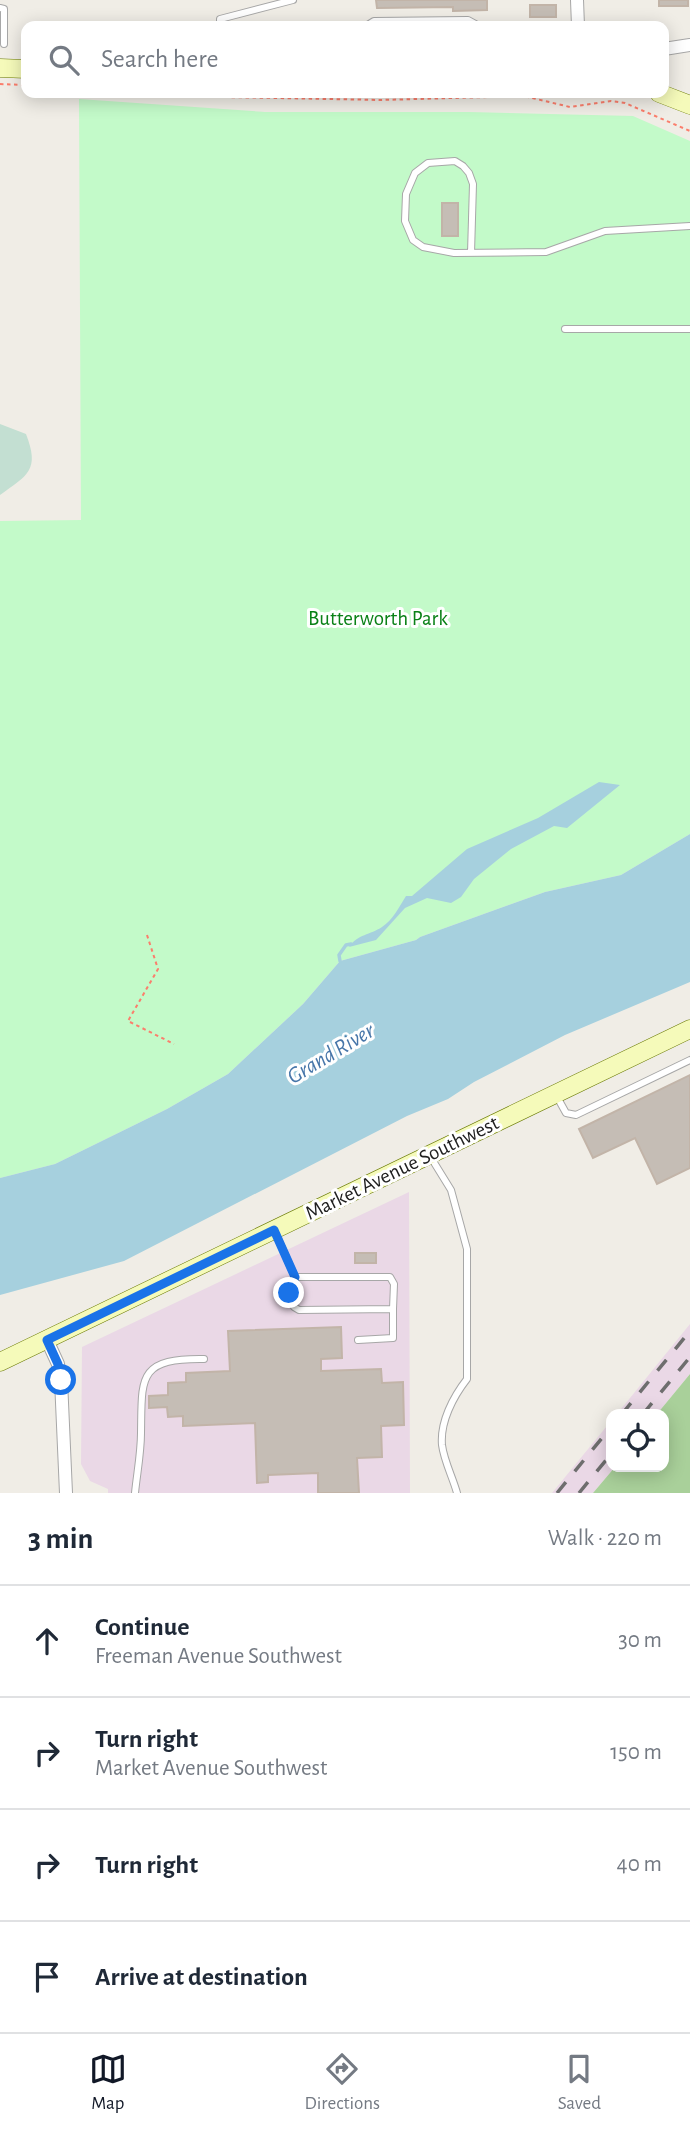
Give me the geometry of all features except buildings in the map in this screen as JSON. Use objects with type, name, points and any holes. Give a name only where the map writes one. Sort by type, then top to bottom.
[{"type":"main road","points":[[0,68],[21,69]]},
{"type":"main road","points":[[669,97],[690,105]]},
{"type":"main road","name":"Market Avenue Southwest","points":[[0,1362],[690,1029]]},
{"type":"street","points":[[578,0],[578,21]]},
{"type":"street","points":[[669,48],[690,46]]},
{"type":"street","points":[[47,1340],[58,1364],[61,1380],[66,1493]]},
{"type":"lane","points":[[220,21],[293,0]]},
{"type":"lane","points":[[0,8],[4,9],[4,44]]},
{"type":"lane","points":[[374,21],[470,21]]},
{"type":"lane","points":[[471,253],[473,184],[469,173],[455,161],[428,163],[415,173],[405,194],[405,221],[408,232],[423,247],[454,253],[471,253],[545,252],[605,231],[690,226]]},
{"type":"lane","points":[[565,329],[690,329]]},
{"type":"lane","points":[[555,1093],[566,1113],[576,1115],[690,1060]]},
{"type":"lane","points":[[429,1155],[451,1190],[467,1250],[467,1379],[458,1391],[445,1420],[442,1445],[457,1493]]},
{"type":"lane","points":[[274,1230],[295,1277],[289,1293],[293,1307],[299,1310],[393,1309]]},
{"type":"lane","points":[[295,1277],[390,1277],[394,1284],[393,1338],[358,1340]]},
{"type":"lane","points":[[135,1493],[143,1382],[148,1374],[163,1364],[181,1359],[204,1359]]},
{"type":"path","points":[[0,84],[21,85]]},
{"type":"path","points":[[277,98],[452,98]]},
{"type":"path","points":[[532,98],[570,107],[618,102],[690,131]]},
{"type":"path","points":[[147,935],[158,970],[128,1021],[174,1044]]},
{"type":"shaded area","points":[[409,1192],[410,1493],[108,1493],[108,1489],[90,1481],[81,1464],[82,1347]]},
{"type":"shaded area","points":[[690,1324],[690,1374],[661,1409],[621,1409]]},
{"type":"shaded area","points":[[606,1427],[606,1472],[611,1472],[593,1493],[552,1493]]},
{"type":"green space","name":"Butterworth Park","points":[[79,99],[265,112],[469,112],[633,116],[690,141],[690,834],[621,875],[545,892],[416,940],[340,961],[303,1004],[228,1074],[167,1109],[55,1164],[0,1178],[0,521],[81,520]]},
{"type":"green space","points":[[0,424],[26,434],[32,456],[29,470],[0,495]]},
{"type":"green space","points":[[690,1374],[690,1493],[593,1493],[611,1472],[669,1472],[669,1409],[661,1409]]},
{"type":"water","points":[[599,782],[620,785],[567,828],[554,826],[511,849],[474,879],[461,897],[451,903],[427,898],[405,908],[376,940],[349,947],[364,935],[386,924],[406,896],[412,896],[467,849],[538,818]]},
{"type":"water","name":"Grand River","points":[[690,834],[690,982],[565,1035],[474,1082],[448,1099],[407,1116],[124,1261],[0,1295],[0,1178],[55,1164],[167,1109],[228,1074],[303,1004],[340,961],[416,940],[545,892],[621,875]]},
{"type":"waterway","points":[[340,961],[339,955],[346,945],[351,944]]},
{"type":"railway","points":[[626,1409],[690,1331]]},
{"type":"railway","points":[[647,1409],[690,1357]]},
{"type":"railway","points":[[557,1493],[606,1433]]},
{"type":"railway","points":[[579,1493],[606,1460]]},
{"type":"route","points":[[61,1380],[58,1364],[47,1340],[274,1230],[295,1277],[289,1293]]}]
